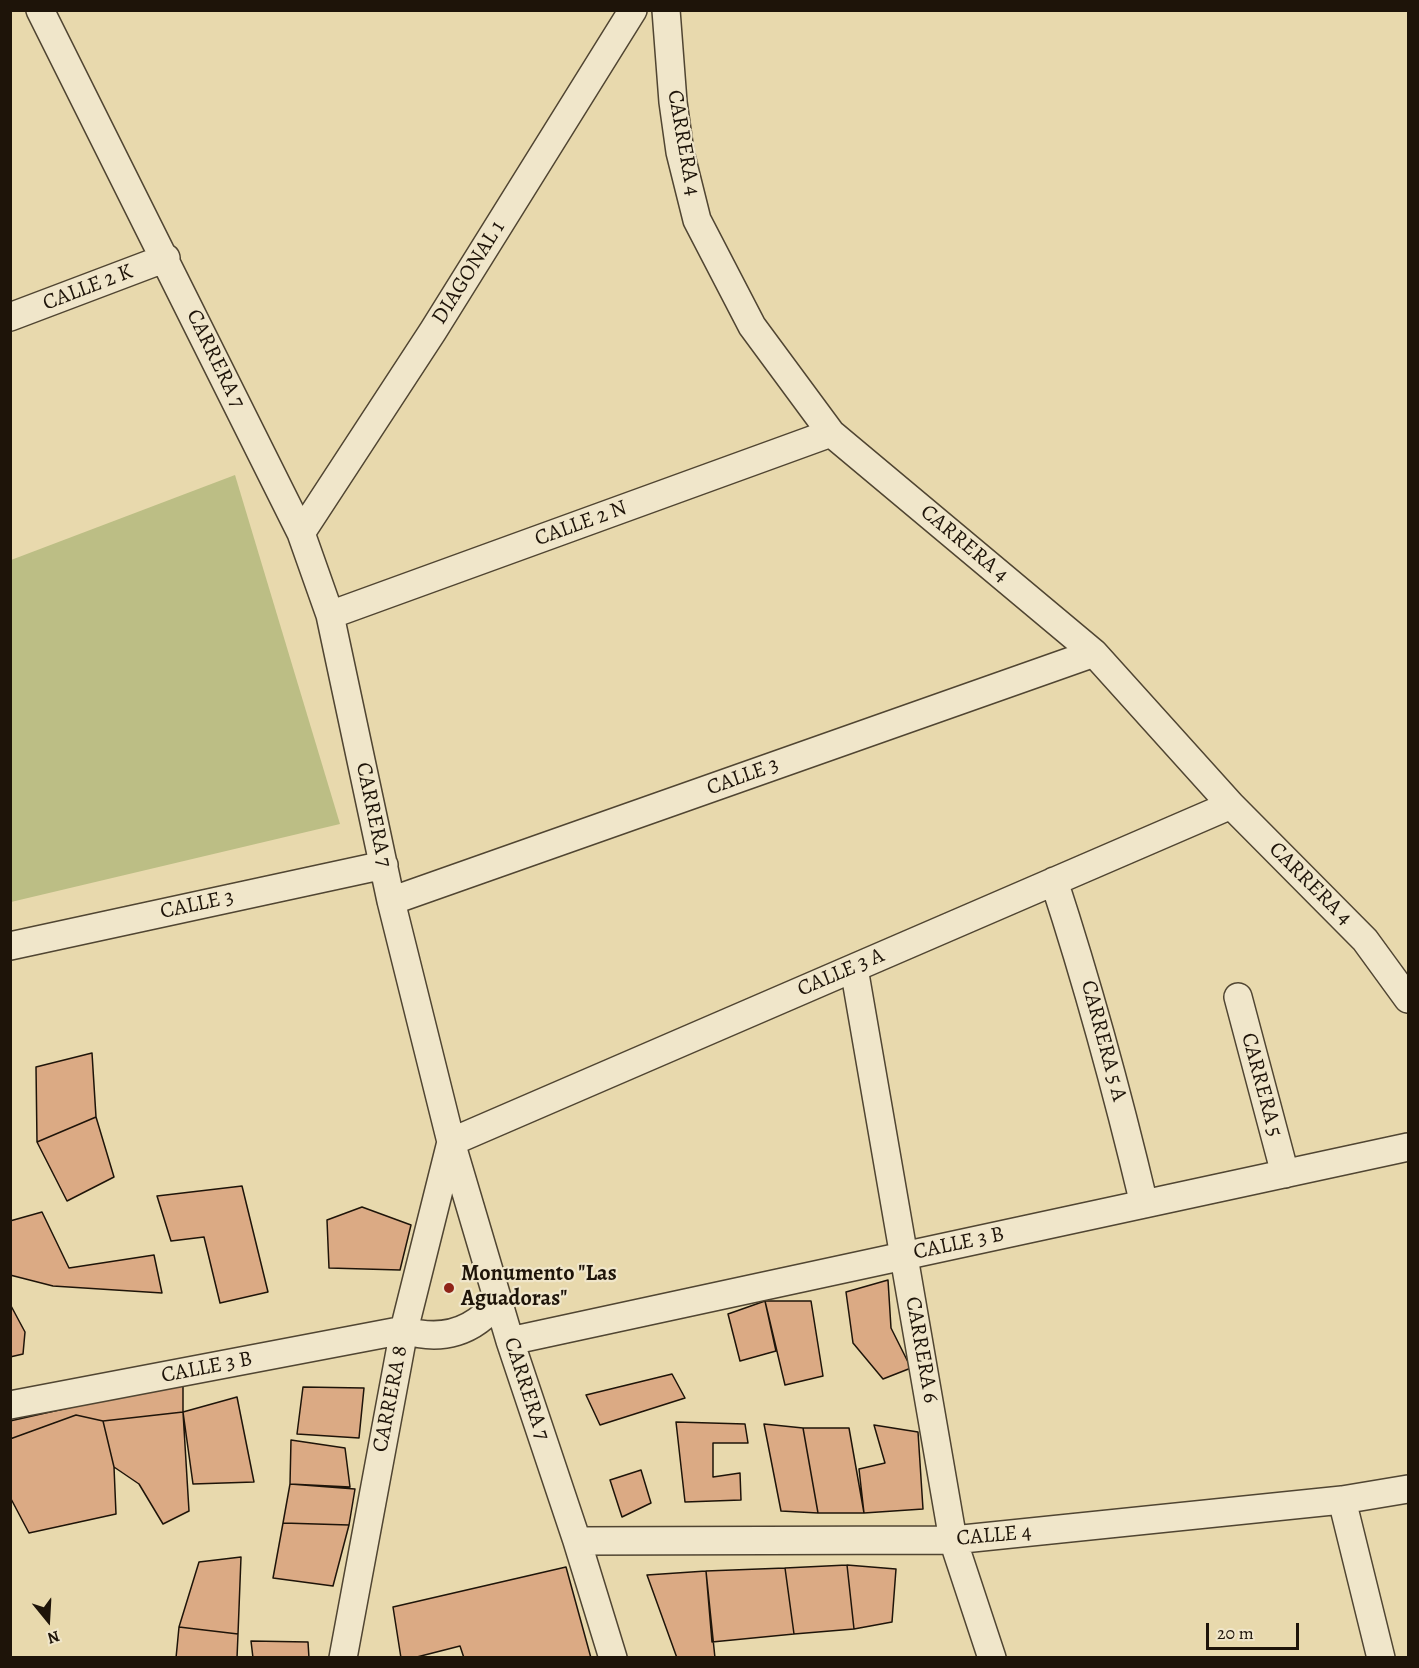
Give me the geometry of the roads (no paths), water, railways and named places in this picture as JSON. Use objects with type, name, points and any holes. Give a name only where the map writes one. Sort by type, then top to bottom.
[{"type":"street","name":"CARRERA 7","points":[[40,10],[166,258],[301,533],[330,615],[392,901],[451,1142],[510,1341],[577,1541],[613,1658]]},
{"type":"street","name":"DIAGONAL 1","points":[[301,533],[433,331],[633,10]]},
{"type":"street","name":"CARRERA 4","points":[[666,10],[673,102],[680,152],[698,220],[752,326],[831,433],[1094,653],[1231,805],[1365,940],[1408,999]]},
{"type":"street","name":"CALLE 2 K","points":[[10,317],[166,258]]},
{"type":"street","name":"CALLE 2 N","points":[[330,615],[831,433]]},
{"type":"street","name":"CALLE 3","points":[[392,901],[1094,653]]},
{"type":"street","name":"CALLE 3 A","points":[[451,1142],[1231,805]]},
{"type":"street","name":"CALLE 3","points":[[10,946],[384,865]]},
{"type":"street","name":"CARRERA 5 A","points":[[1054,881],[1089,988],[1144,1204]]},
{"type":"street","name":"CARRERA 6","points":[[854,968],[953,1540],[992,1658]]},
{"type":"street","name":"CARRERA 5","points":[[1238,997],[1285,1174]]},
{"type":"street","name":"CARRERA 8","points":[[343,1658],[404,1330],[451,1142]]},
{"type":"street","name":"CALLE 3 B","points":[[510,1341],[1408,1147]]},
{"type":"street","points":[[404,1330],[421,1335],[439,1336],[456,1333],[473,1326],[498,1301]]},
{"type":"street","name":"CALLE 3 B","points":[[10,1405],[404,1330]]},
{"type":"street","name":"CALLE 4","points":[[577,1541],[953,1540],[1342,1500],[1408,1489]]},
{"type":"street","points":[[1342,1500],[1381,1658]]},
{"type":"place","name":"Monumento \"Las Aguadoras\"","points":[[449,1288]]}]
